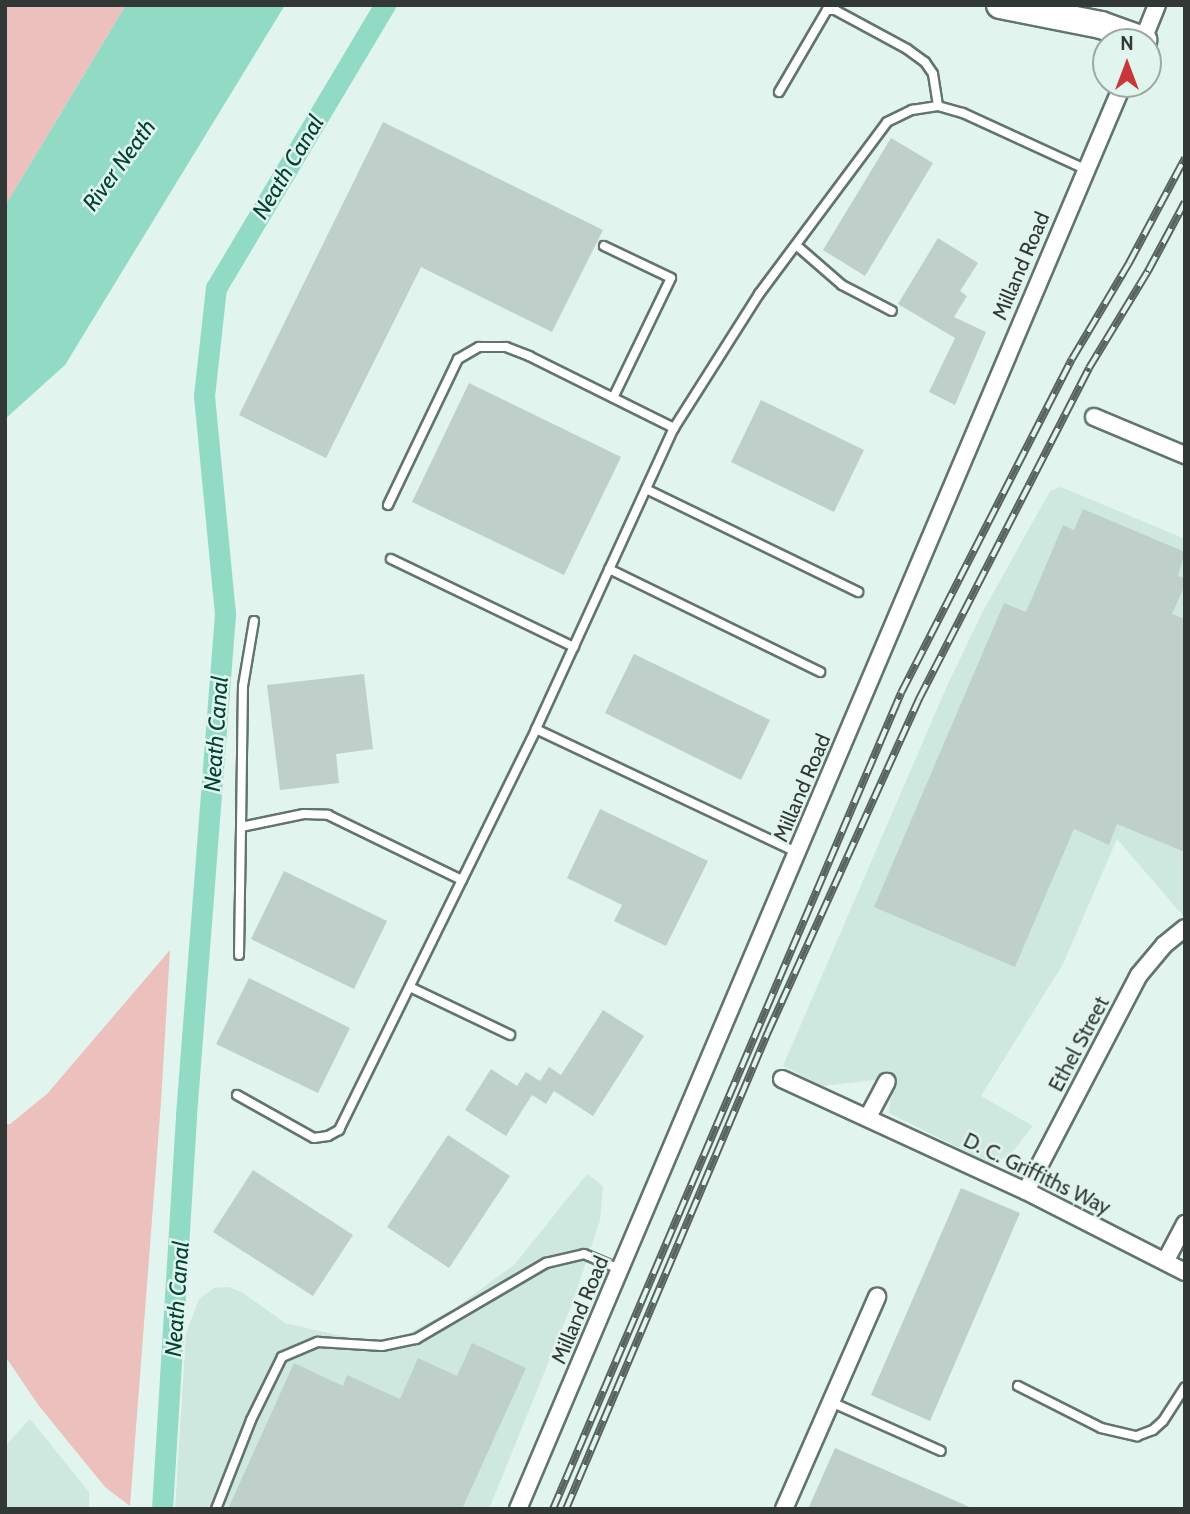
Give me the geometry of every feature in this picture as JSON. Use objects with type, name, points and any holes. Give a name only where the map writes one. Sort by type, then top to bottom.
[{"type":"main road","points":[[1000,5],[1109,28]]},
{"type":"street","points":[[1148,28],[1157,5]]},
{"type":"street","name":"Milland Road","points":[[518,1509],[1117,98]]},
{"type":"street","points":[[1094,417],[1185,455]]},
{"type":"street","name":"Ethel Street","points":[[1026,1191],[1139,975],[1164,946],[1185,928]]},
{"type":"street","name":"D. C. Griffiths Way","points":[[782,1079],[1026,1191],[1185,1272]]},
{"type":"street","points":[[869,1117],[887,1082]]},
{"type":"street","points":[[1166,1260],[1185,1224]]},
{"type":"street","points":[[784,1509],[877,1297]]},
{"type":"lane","points":[[779,92],[827,10],[835,10],[907,49],[925,62],[933,74],[938,106]]},
{"type":"lane","points":[[237,1096],[314,1138],[328,1136],[340,1130],[536,729],[674,428],[741,322],[887,121],[912,110],[938,106],[964,113],[1085,169]]},
{"type":"lane","points":[[796,245],[842,285],[892,311]]},
{"type":"lane","points":[[604,246],[671,278],[613,398]]},
{"type":"lane","points":[[388,505],[458,359],[479,346],[506,346],[674,428]]},
{"type":"lane","points":[[646,489],[858,592]]},
{"type":"lane","points":[[391,559],[574,647]]},
{"type":"lane","points":[[609,569],[820,672]]},
{"type":"lane","points":[[239,955],[243,686],[254,621]]},
{"type":"lane","points":[[536,729],[798,853]]},
{"type":"lane","points":[[241,827],[304,814],[328,815],[462,880]]},
{"type":"lane","points":[[410,987],[510,1035]]},
{"type":"lane","points":[[216,1509],[251,1420],[282,1357],[318,1342],[382,1346],[416,1339],[546,1263],[584,1254],[620,1269]]},
{"type":"lane","points":[[1018,1386],[1101,1428],[1137,1436],[1153,1430],[1163,1421],[1185,1387]]},
{"type":"lane","points":[[831,1402],[941,1451]]},
{"type":"shaded area","points":[[5,5],[126,5],[5,206]]},
{"type":"shaded area","points":[[1061,487],[1185,539],[1185,918],[1117,839],[1063,964],[981,1096],[1033,1126],[1009,1156],[989,1163],[889,1113],[892,1088],[874,1080],[823,1086],[783,1066],[947,686],[982,613],[1050,491]]},
{"type":"shaded area","points":[[170,950],[130,1506],[105,1487],[39,1406],[5,1356],[5,1124],[10,1124],[47,1094]]},
{"type":"shaded area","points":[[587,1174],[603,1186],[600,1220],[572,1304],[489,1509],[175,1509],[186,1333],[199,1299],[214,1288],[229,1287],[243,1293],[285,1323],[376,1344],[399,1339],[455,1308],[515,1264]]},
{"type":"shaded area","points":[[30,1419],[89,1492],[89,1509],[5,1509],[5,1446]]},
{"type":"water","name":"River Neath","points":[[126,5],[285,5],[65,365],[5,419],[5,206]]},
{"type":"building","points":[[383,122],[603,230],[552,332],[421,267],[326,458],[239,415]]},
{"type":"building","points":[[891,138],[933,163],[865,276],[823,250]]},
{"type":"building","points":[[938,238],[978,263],[960,291],[967,296],[954,317],[986,332],[955,405],[929,392],[955,338],[898,304]]},
{"type":"building","points":[[469,383],[621,457],[564,575],[412,502]]},
{"type":"building","points":[[761,400],[864,450],[834,512],[731,462]]},
{"type":"building","points":[[1083,509],[1185,552],[1178,576],[1185,578],[1185,585],[1172,614],[1185,619],[1185,852],[1117,824],[1109,845],[1074,829],[1015,967],[874,907],[1004,603],[1026,612],[1063,525],[1074,530]]},
{"type":"building","points":[[634,654],[770,720],[741,780],[605,713]]},
{"type":"building","points":[[364,674],[373,749],[336,754],[339,783],[280,790],[267,685]]},
{"type":"building","points":[[600,809],[708,861],[666,946],[614,921],[622,905],[567,878]]},
{"type":"building","points":[[284,871],[387,921],[354,989],[251,939]]},
{"type":"building","points":[[249,978],[350,1028],[318,1093],[216,1044]]},
{"type":"building","points":[[603,1010],[644,1036],[593,1116],[554,1091],[546,1104],[532,1095],[506,1136],[465,1110],[491,1069],[517,1086],[526,1072],[540,1081],[549,1067],[561,1075]]},
{"type":"building","points":[[448,1135],[510,1176],[449,1268],[387,1227]]},
{"type":"building","points":[[253,1170],[353,1235],[313,1296],[213,1232]]},
{"type":"building","points":[[961,1188],[1020,1213],[930,1421],[871,1395]]},
{"type":"building","points":[[472,1343],[526,1368],[462,1509],[228,1509],[294,1363],[343,1386],[347,1375],[400,1399],[418,1358],[457,1376]]},
{"type":"building","points":[[835,1448],[974,1509],[808,1509]]},
{"type":"waterway","name":"Neath Canal","points":[[162,1509],[186,1115],[225,614],[204,396],[216,288],[385,5]]},
{"type":"railway","points":[[553,1509],[901,693],[1072,359],[1129,263],[1185,158]]},
{"type":"railway","points":[[566,1509],[768,1032],[919,699],[1089,368],[1148,271],[1185,202]]}]
